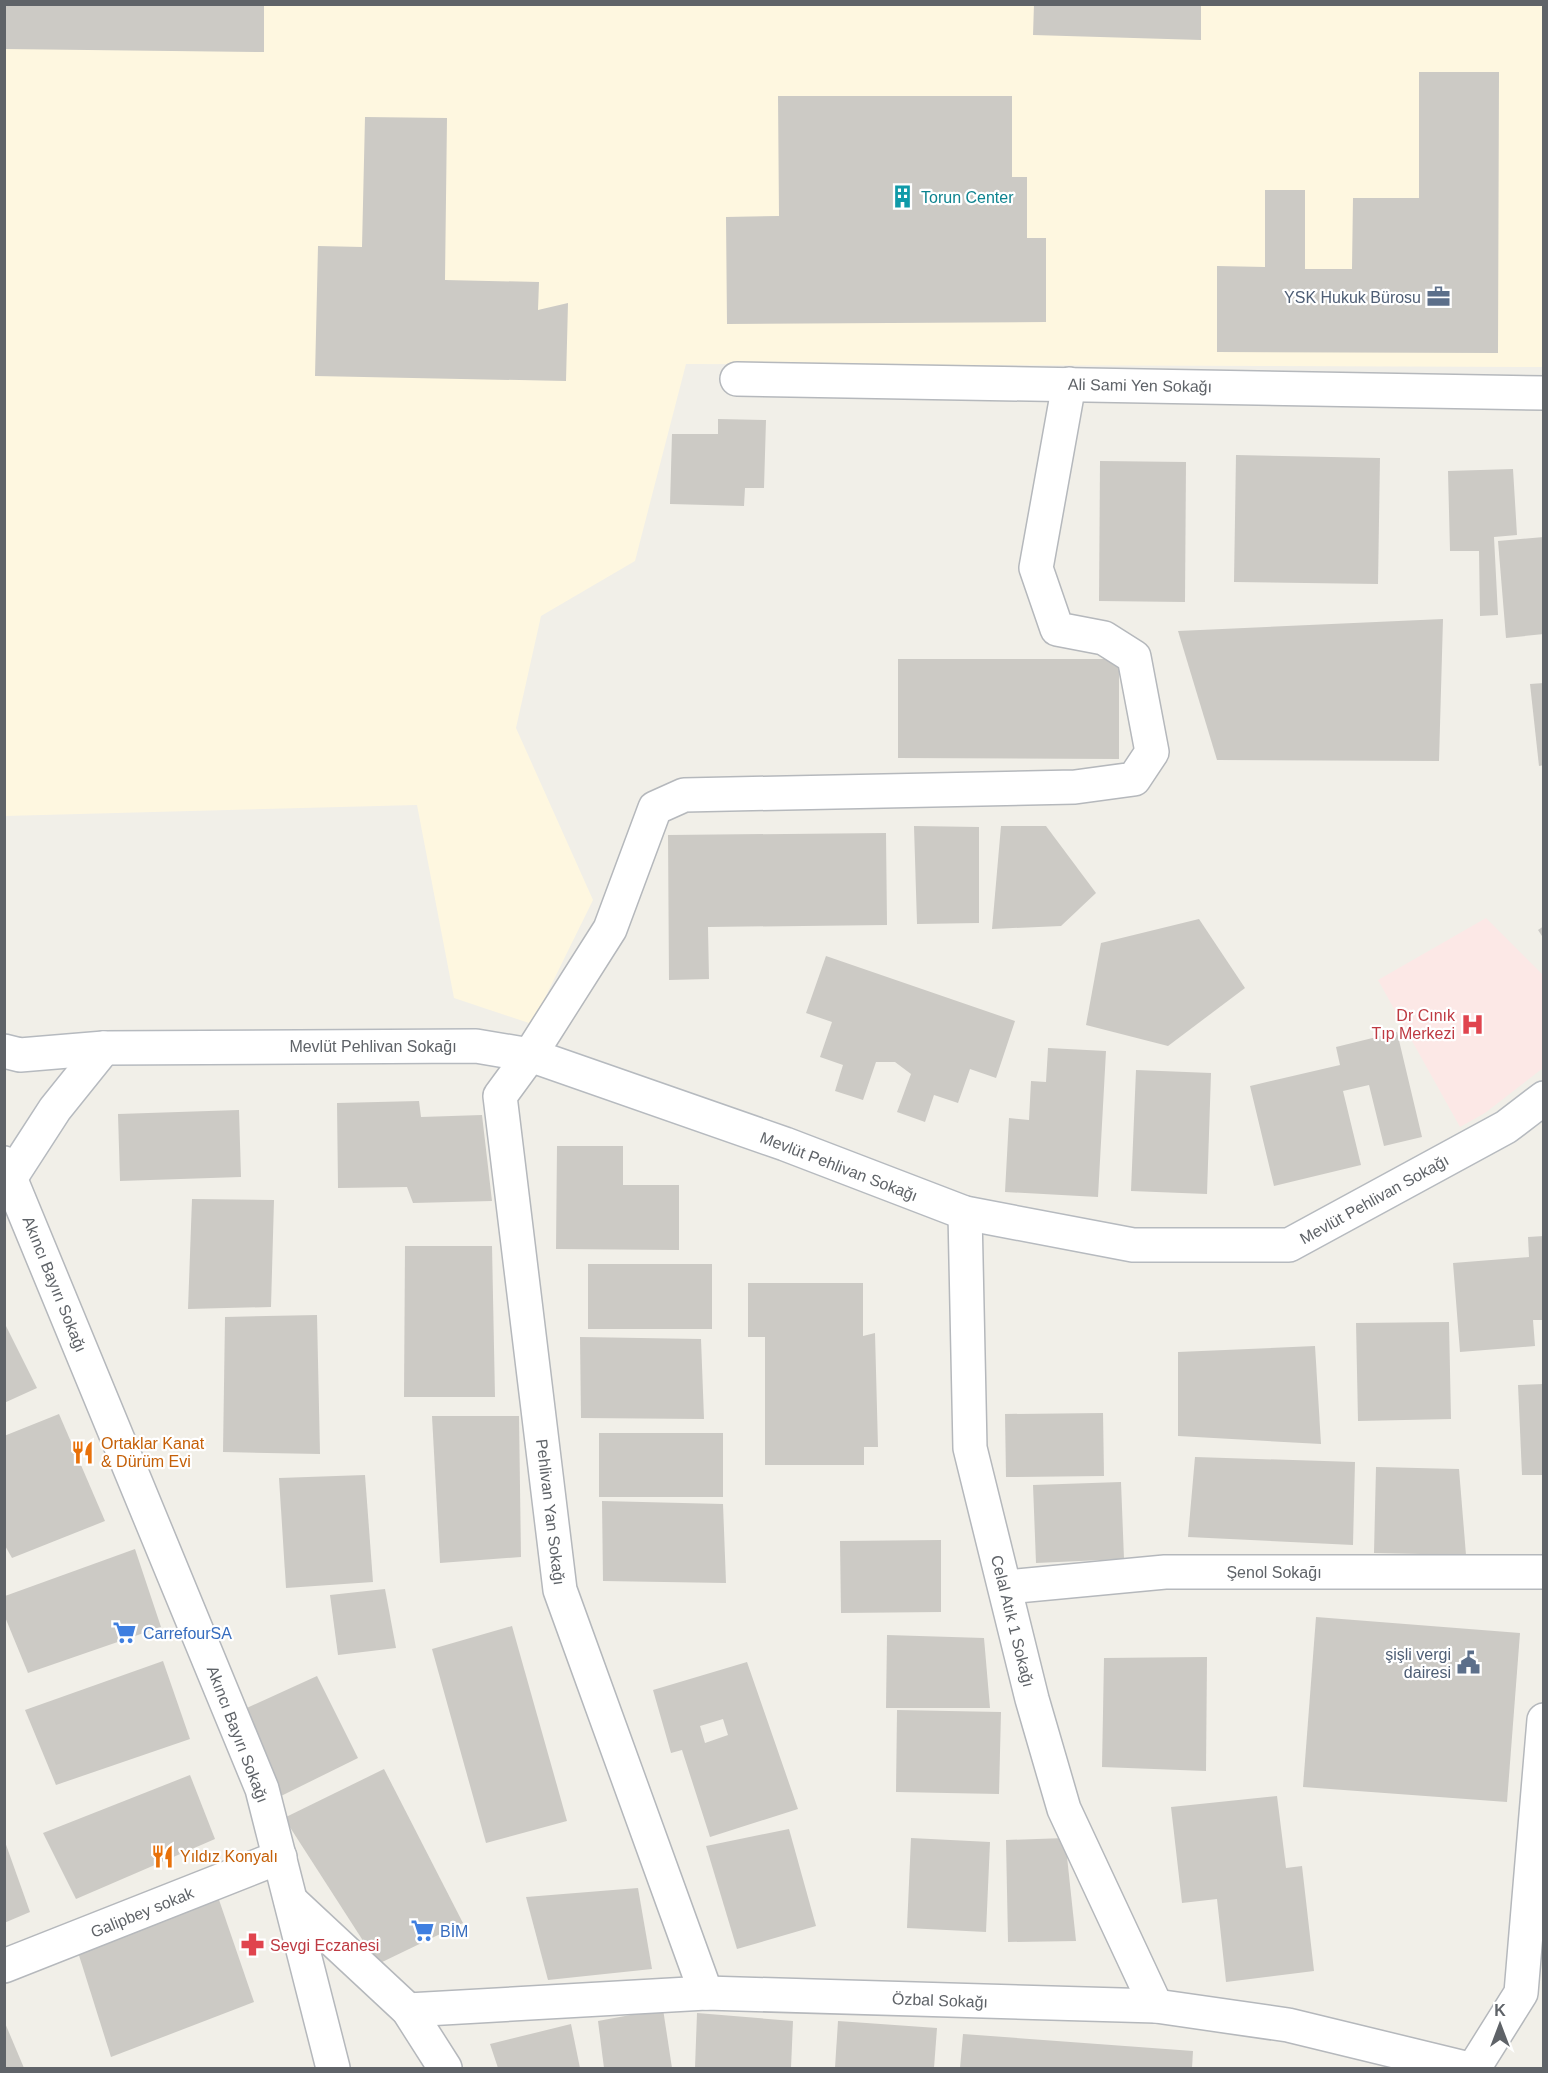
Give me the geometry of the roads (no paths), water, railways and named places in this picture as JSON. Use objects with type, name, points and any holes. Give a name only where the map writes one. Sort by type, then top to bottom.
[{"type":"street","name":"Ali Sami Yen Sokağı","points":[[737,379],[1544,393]]},
{"type":"street","name":"Pehlivan Yan Sokağı","points":[[706,1993],[560,1590],[500,1096],[530,1055],[610,929],[655,808],[684,795],[1075,787],[1134,779],[1152,752],[1134,657],[1104,638],[1057,629],[1036,568],[1069,384]]},
{"type":"street","name":"Mevlüt Pehlivan Sokağı","points":[[4,1051],[20,1055],[104,1048],[476,1046],[530,1055],[785,1144],[965,1213],[1133,1245],[1289,1245],[1506,1126],[1544,1098]]},
{"type":"street","points":[[7,1174],[104,1048]]},
{"type":"street","name":"Akıncı Bayırı Sokağı","points":[[7,1174],[262,1789],[333,2068]]},
{"type":"street","name":"Celal Atık 1 Sokağı","points":[[965,1213],[970,1448],[1032,1699],[1064,1809],[1156,2006]]},
{"type":"street","name":"Şenol Sokağı","points":[[1006,1587],[1165,1572],[1544,1572]]},
{"type":"street","points":[[1474,2068],[1521,1993],[1544,1720]]},
{"type":"street","name":"Galipbey sokak","points":[[4,1966],[280,1857]]},
{"type":"street","points":[[291,1901],[408,2010],[445,2068]]},
{"type":"street","name":"Özbal Sokağı","points":[[408,2010],[706,1993],[1156,2006],[1288,2025],[1466,2068]]},
{"type":"place","name":"Torun Center","points":[[903,197]]},
{"type":"place","name":"YSK Hukuk Bürosu","points":[[1439,297]]},
{"type":"place","name":"Dr Cınık Tıp Merkezi","points":[[1473,1024]]},
{"type":"place","name":"Ortaklar Kanat & Dürüm Evi","points":[[83,1452]]},
{"type":"place","name":"CarrefourSA","points":[[125,1633]]},
{"type":"place","name":"şişli vergi dairesi","points":[[1469,1663]]},
{"type":"place","name":"Yıldız Konyalı","points":[[162,1856]]},
{"type":"place","name":"BİM","points":[[422,1931]]},
{"type":"place","name":"Sevgi Eczanesi","points":[[252,1945]]}]
